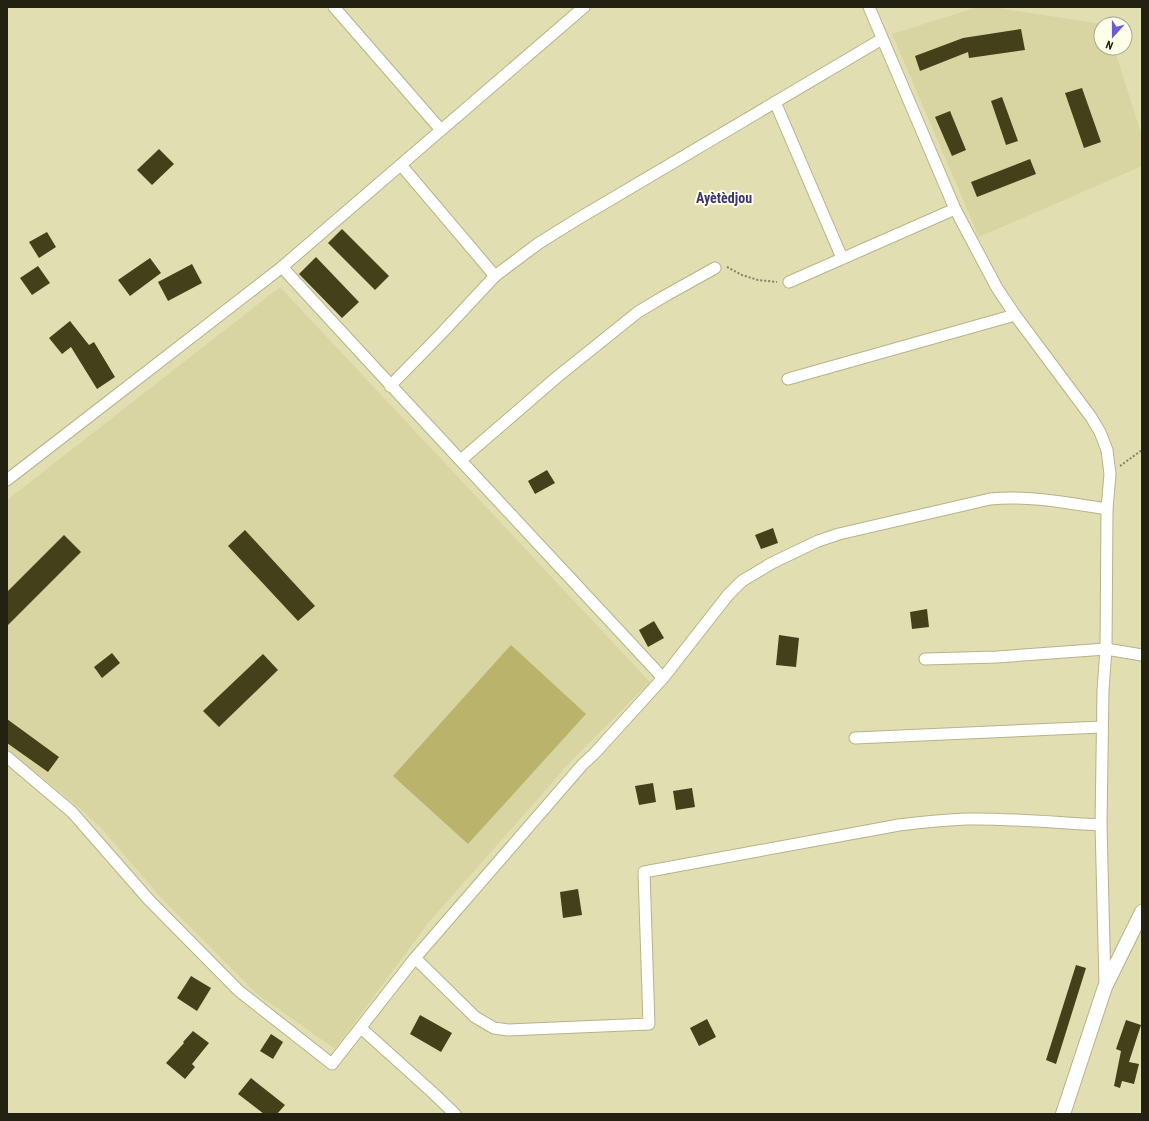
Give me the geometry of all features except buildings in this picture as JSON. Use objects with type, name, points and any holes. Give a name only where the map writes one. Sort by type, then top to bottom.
[{"type":"street","points":[[334,7],[441,130]]},
{"type":"street","points":[[7,480],[282,267],[584,7]]},
{"type":"street","points":[[869,7],[955,209],[997,288],[1015,315],[1091,417],[1100,432],[1107,450],[1110,474],[1107,509],[1106,649],[1103,690],[1101,825],[1105,987]]},
{"type":"street","points":[[390,386],[495,276],[539,243],[882,38]]},
{"type":"street","points":[[775,102],[842,258]]},
{"type":"street","points":[[401,164],[495,276]]},
{"type":"street","points":[[789,282],[955,209]]},
{"type":"street","points":[[282,267],[390,386],[461,460],[663,678]]},
{"type":"street","points":[[461,460],[557,376],[638,312],[715,268]]},
{"type":"street","points":[[788,379],[1015,315]]},
{"type":"street","points":[[7,757],[72,812],[149,900],[234,986],[332,1064],[415,958],[583,764],[594,754],[663,678],[728,595],[742,581],[772,563],[818,541],[839,534],[990,499],[1007,497],[1029,498],[1107,509]]},
{"type":"street","points":[[925,659],[1038,655],[1106,649],[1142,655]]},
{"type":"street","points":[[855,738],[1102,727]]},
{"type":"street","points":[[415,958],[475,1017],[494,1028],[508,1030],[649,1024],[644,872],[899,825],[934,821],[967,819],[1101,825]]},
{"type":"street","points":[[1063,1114],[1105,987],[1142,912]]},
{"type":"street","points":[[361,1028],[455,1114]]},
{"type":"path","points":[[715,268],[724,266],[742,275],[758,280],[789,282]]},
{"type":"path","points":[[1110,474],[1142,450]]},
{"type":"shaded area","points":[[978,7],[991,7],[1093,23],[1093,56],[1117,56],[1142,136],[1142,166],[979,237],[892,34]]},
{"type":"shaded area","points":[[280,287],[650,682],[573,759],[428,923],[335,1049],[257,994],[162,899],[103,830],[83,811],[7,749],[7,500]]},
{"type":"shaded area","points":[[511,645],[586,714],[468,844],[393,776]]},
{"type":"district","name":"Ayètèdjou","points":[[724,198]]}]
